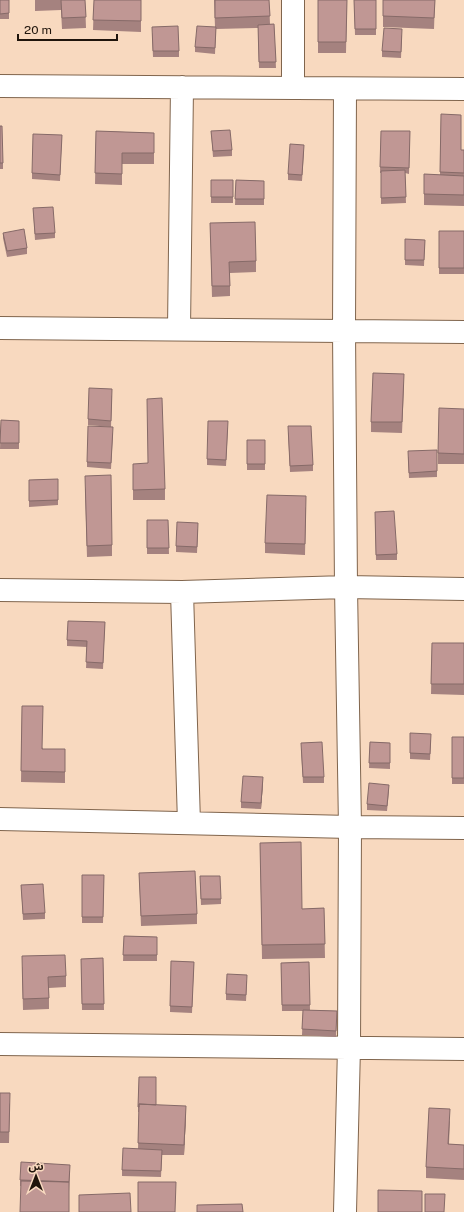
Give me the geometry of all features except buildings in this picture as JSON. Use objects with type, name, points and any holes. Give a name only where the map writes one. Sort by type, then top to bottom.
[{"type":"street","points":[[293,0],[293,88]]},
{"type":"street","points":[[0,86],[464,89]]},
{"type":"street","points":[[179,329],[182,87]]},
{"type":"street","points":[[345,89],[344,330],[350,827],[349,1047],[345,1212]]},
{"type":"street","points":[[0,328],[464,332]]},
{"type":"street","points":[[0,590],[182,592],[346,587],[464,589]]},
{"type":"street","points":[[182,592],[189,823]]},
{"type":"street","points":[[0,819],[350,827],[464,828]]},
{"type":"street","points":[[0,1044],[464,1049]]}]
